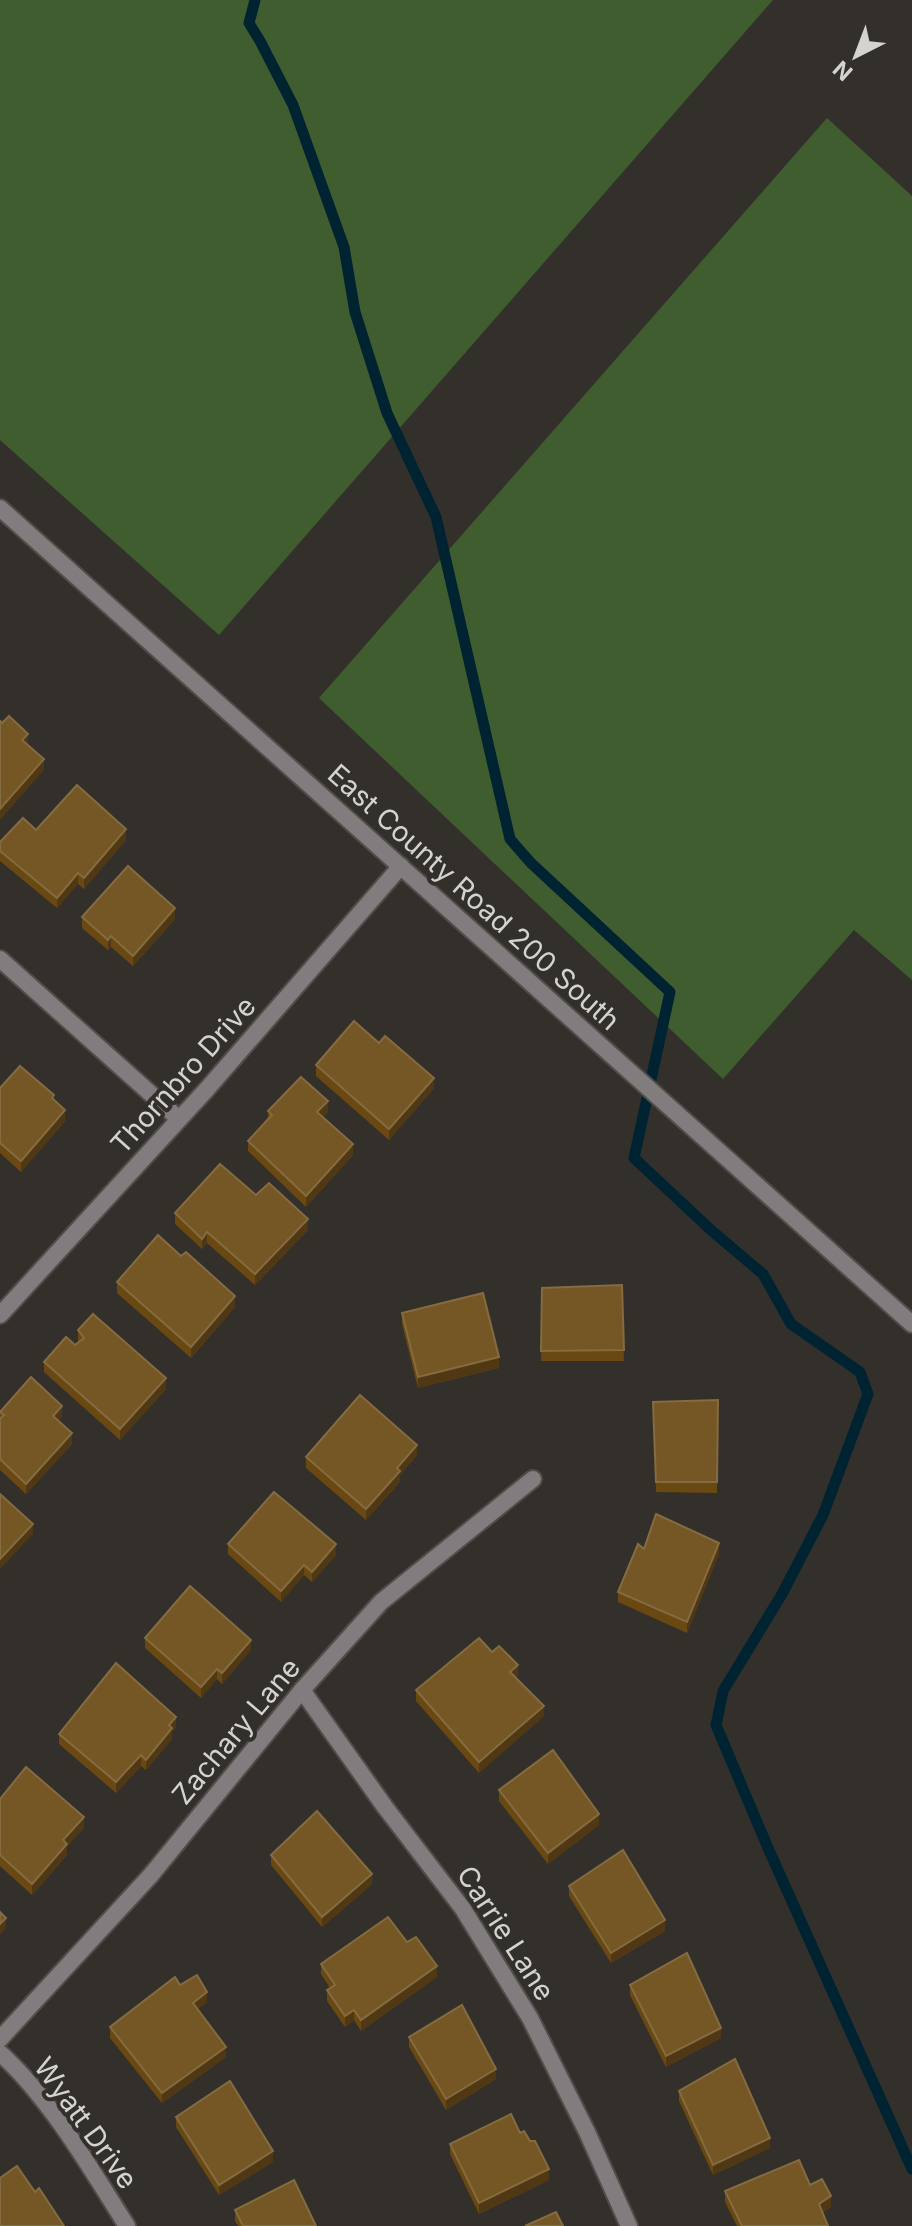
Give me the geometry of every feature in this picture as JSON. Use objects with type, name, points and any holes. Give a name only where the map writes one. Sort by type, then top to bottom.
[{"type":"street","name":"East County Road 200 South","points":[[0,508],[912,1324]]},
{"type":"street","name":"Thornbro Drive","points":[[0,1315],[179,1119],[401,866]]},
{"type":"street","points":[[0,959],[179,1119]]},
{"type":"street","name":"Zachary Lane","points":[[0,2039],[151,1875],[302,1690],[381,1602],[533,1479]]},
{"type":"street","name":"Carrie Lane","points":[[302,1690],[385,1807],[463,1909],[523,2006],[587,2132],[629,2226]]},
{"type":"street","name":"Wyatt Drive","points":[[0,2053],[18,2069],[84,2157],[127,2226]]},
{"type":"green space","points":[[0,0],[773,0],[219,635],[0,440]]},
{"type":"green space","points":[[827,118],[912,196],[912,980],[854,930],[723,1079],[319,698]]},
{"type":"building","points":[[9,716],[28,734],[22,740],[44,759],[0,809],[0,721],[2,723]]},
{"type":"building","points":[[77,785],[126,829],[84,878],[78,873],[57,898],[0,851],[0,842],[23,818],[36,830]]},
{"type":"building","points":[[128,866],[175,908],[133,956],[111,936],[108,940],[82,917]]},
{"type":"building","points":[[354,1021],[379,1043],[385,1036],[434,1078],[389,1129],[316,1065]]},
{"type":"building","points":[[20,1066],[54,1095],[52,1098],[65,1110],[21,1161],[0,1143],[0,1088]]},
{"type":"building","points":[[301,1077],[328,1101],[317,1112],[353,1144],[306,1196],[248,1141],[272,1115],[268,1111]]},
{"type":"building","points":[[220,1164],[256,1195],[269,1183],[308,1219],[255,1274],[207,1232],[202,1239],[175,1213]]},
{"type":"building","points":[[158,1235],[181,1256],[186,1252],[235,1296],[191,1347],[117,1282]]},
{"type":"building","points":[[622,1285],[624,1350],[541,1351],[542,1288]]},
{"type":"building","points":[[483,1293],[499,1357],[418,1377],[402,1313]]},
{"type":"building","points":[[93,1314],[166,1378],[120,1429],[44,1362],[66,1337],[75,1345],[84,1338],[78,1330]]},
{"type":"building","points":[[31,1377],[62,1406],[53,1416],[72,1433],[26,1484],[0,1459],[0,1419],[4,1415],[0,1412]]},
{"type":"building","points":[[360,1395],[417,1445],[397,1468],[400,1471],[366,1509],[306,1457]]},
{"type":"building","points":[[718,1400],[717,1482],[656,1482],[653,1402]]},
{"type":"building","points":[[274,1492],[336,1544],[312,1572],[304,1565],[281,1591],[228,1544]]},
{"type":"building","points":[[0,1494],[33,1524],[0,1559]]},
{"type":"building","points":[[656,1514],[719,1543],[687,1622],[618,1592],[638,1544],[644,1549]]},
{"type":"building","points":[[190,1586],[251,1640],[222,1673],[217,1669],[201,1687],[145,1638]]},
{"type":"building","points":[[479,1638],[492,1652],[499,1646],[518,1665],[510,1672],[544,1706],[479,1762],[416,1690]]},
{"type":"building","points":[[116,1663],[176,1717],[169,1725],[172,1728],[146,1760],[141,1755],[116,1782],[59,1734]]},
{"type":"building","points":[[553,1750],[599,1814],[548,1853],[499,1790]]},
{"type":"building","points":[[26,1767],[84,1817],[63,1840],[67,1844],[32,1884],[0,1855],[0,1799]]},
{"type":"building","points":[[317,1811],[372,1874],[322,1917],[271,1855]]},
{"type":"building","points":[[623,1850],[665,1920],[611,1953],[569,1886]]},
{"type":"building","points":[[388,1917],[407,1942],[416,1937],[437,1966],[361,2020],[354,2010],[345,2016],[327,1990],[335,1985],[321,1964]]},
{"type":"building","points":[[687,1953],[721,2028],[666,2056],[630,1985]]},
{"type":"building","points":[[197,1975],[207,1992],[193,2003],[226,2047],[162,2093],[110,2027],[175,1977],[180,1985]]},
{"type":"building","points":[[462,2005],[496,2069],[446,2099],[409,2037]]},
{"type":"building","points":[[735,2059],[770,2138],[713,2165],[679,2091]]},
{"type":"building","points":[[230,2081],[273,2151],[219,2185],[176,2117]]},
{"type":"building","points":[[511,2114],[520,2133],[524,2131],[530,2141],[535,2141],[549,2169],[479,2203],[450,2144]]},
{"type":"building","points":[[799,2160],[810,2185],[822,2179],[831,2196],[819,2204],[828,2226],[742,2226],[725,2191]]},
{"type":"building","points":[[17,2166],[35,2192],[39,2188],[64,2226],[0,2226],[0,2178]]},
{"type":"building","points":[[294,2180],[316,2226],[243,2226],[235,2210]]},
{"type":"building","points":[[556,2212],[563,2226],[525,2226]]},
{"type":"waterway","points":[[255,0],[249,23],[293,105],[344,247],[355,312],[387,413],[436,517],[510,839],[531,863],[670,992],[634,1158],[763,1274],[791,1324],[860,1372],[868,1394],[823,1515],[782,1594],[723,1691],[716,1725],[912,2169]]}]
